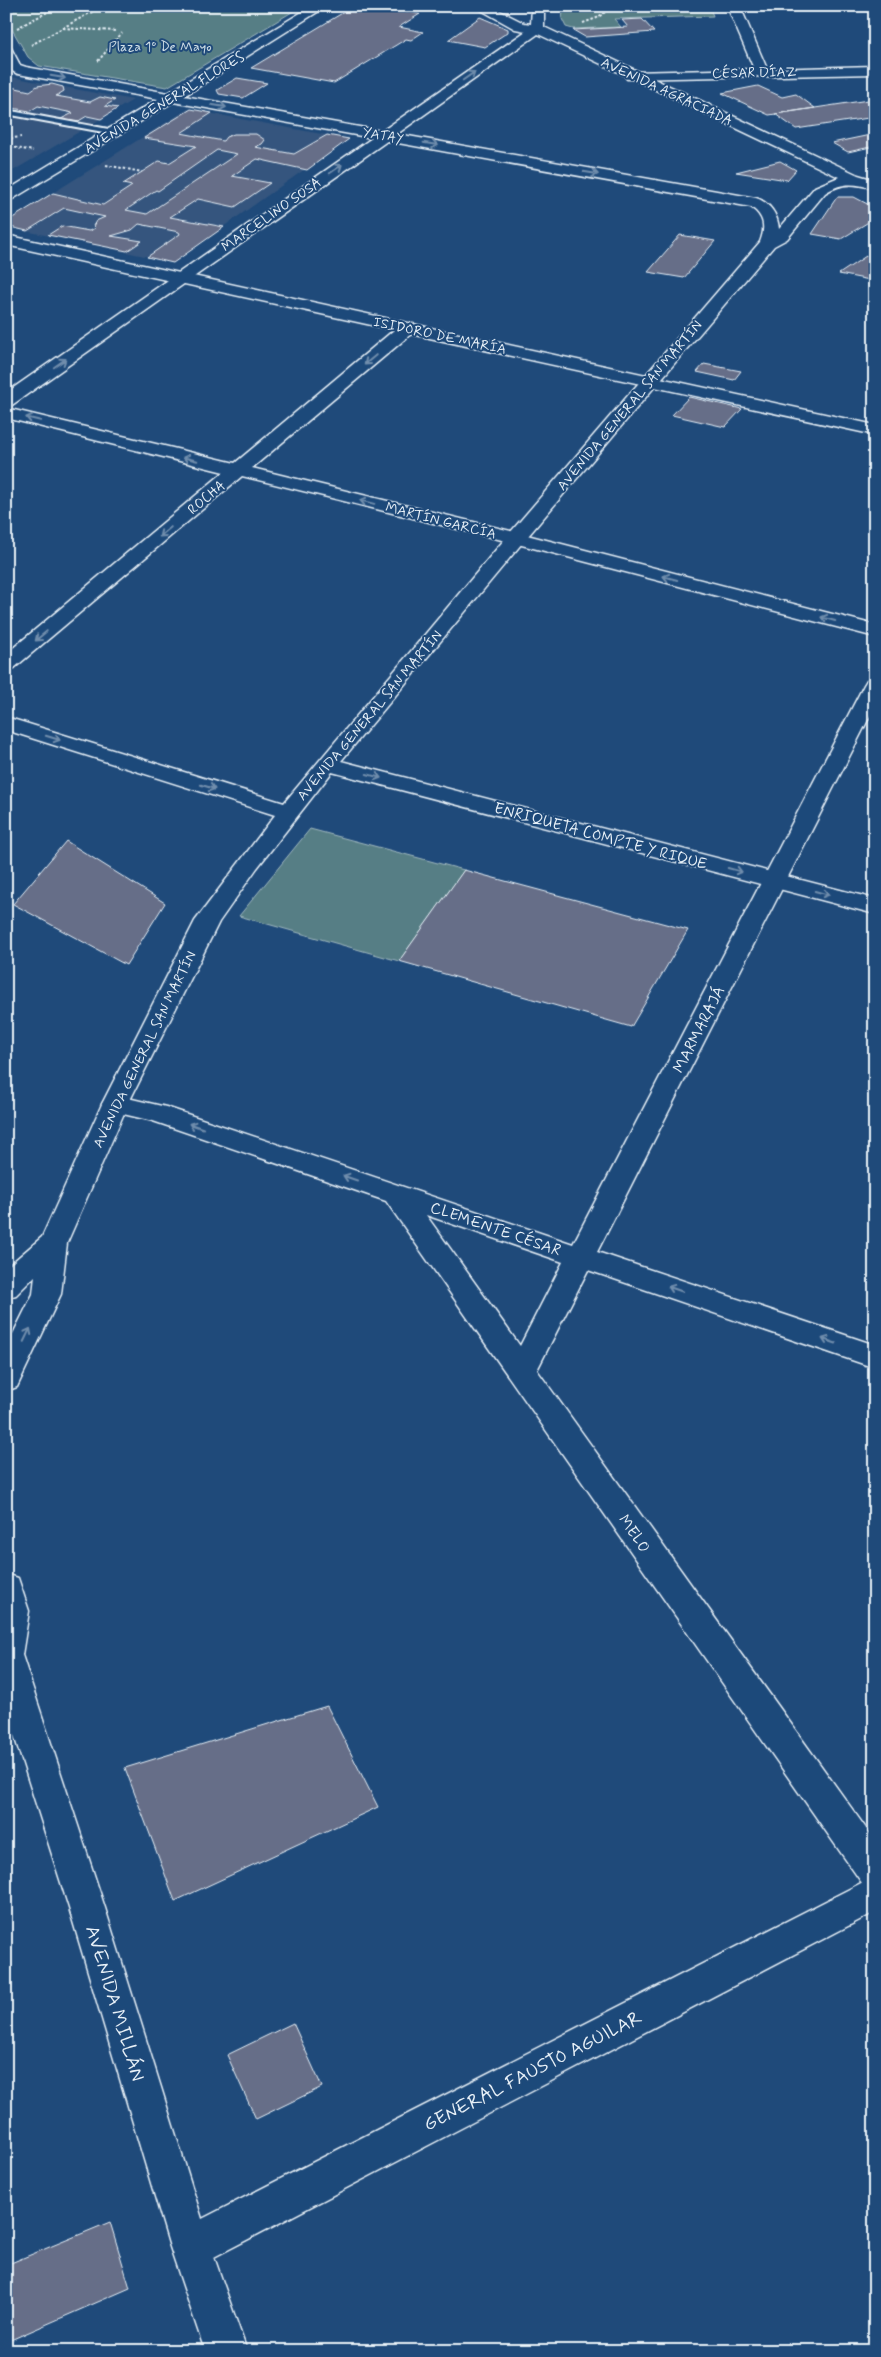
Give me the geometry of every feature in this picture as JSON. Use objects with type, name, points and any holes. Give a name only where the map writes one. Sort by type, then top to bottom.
[{"type":"street","name":"AVENIDA GENERAL FLORES","points":[[6,198],[321,6]]},
{"type":"street","name":"AVENIDA AGRACIADA","points":[[480,6],[520,26],[537,29],[632,76],[853,178],[875,185]]},
{"type":"street","points":[[537,29],[538,6]]},
{"type":"street","points":[[733,6],[762,72]]},
{"type":"street","name":"MARCELINO SOSA","points":[[6,401],[537,29]]},
{"type":"street","name":"YATAY","points":[[6,51],[12,65],[23,71],[767,206],[773,226],[768,243]]},
{"type":"street","name":"CÉSAR DÍAZ","points":[[632,76],[875,70]]},
{"type":"street","name":"AVENIDA AGRACIADA","points":[[853,178],[864,190],[875,196]]},
{"type":"street","name":"AVENIDA GENERAL SAN MARTÍN","points":[[6,1379],[47,1294],[53,1243],[115,1104],[207,921],[327,764],[516,538],[768,243],[781,236],[810,200],[826,186],[853,178]]},
{"type":"street","points":[[793,202],[810,200]]},
{"type":"street","name":"ISIDORO DE MARÍA","points":[[6,240],[875,430]]},
{"type":"street","name":"ROCHA","points":[[6,665],[407,328]]},
{"type":"street","name":"MARTÍN GARCÍA","points":[[6,413],[516,538],[875,631]]},
{"type":"street","name":"MARMARAJÁ","points":[[521,1372],[875,686]]},
{"type":"street","points":[[6,723],[289,812]]},
{"type":"street","name":"ENRIQUETA COMPTE Y RIQUE","points":[[327,764],[875,908]]},
{"type":"street","name":"CLEMENTE CÉSAR","points":[[115,1104],[157,1113],[875,1357]]},
{"type":"street","name":"MELO","points":[[396,1194],[875,1871]]},
{"type":"street","name":"AVENIDA GENERAL SAN MARTÍN","points":[[6,1287],[9,1282],[53,1243]]},
{"type":"street","name":"AVENIDA MILLÁN","points":[[6,1588],[13,1611],[6,1655],[87,1908],[190,2247],[226,2351]]},
{"type":"street","name":"GENERAL FAUSTO AGUILAR","points":[[190,2247],[875,1893]]},
{"type":"lane","points":[[6,112],[114,132]]},
{"type":"path","points":[[17,28],[59,6]]},
{"type":"path","points":[[28,46],[103,6]]},
{"type":"path","points":[[581,24],[597,18],[613,6]]},
{"type":"path","points":[[63,28],[117,31]]},
{"type":"path","points":[[94,65],[122,33]]},
{"type":"shaded area","points":[[6,76],[133,100],[6,175]]},
{"type":"shaded area","points":[[188,109],[348,139],[173,262],[6,227],[6,222]]},
{"type":"green space","name":"Plaza 1º De Mayo","points":[[6,6],[302,6],[167,87],[39,66],[28,57],[6,19]]},
{"type":"green space","points":[[570,6],[709,6],[713,16],[614,19],[621,27],[573,29],[566,27],[562,19],[563,12]]},
{"type":"green space","points":[[310,829],[464,870],[399,961],[239,916]]},
{"type":"building","points":[[354,6],[377,6],[420,14],[399,27],[423,32],[411,40],[406,39],[334,83],[251,68]]},
{"type":"building","points":[[480,17],[508,29],[508,32],[485,47],[448,40]]},
{"type":"building","points":[[642,19],[654,32],[585,37],[573,30],[628,27],[622,20]]},
{"type":"building","points":[[237,78],[267,83],[243,98],[219,94],[217,90]]},
{"type":"building","points":[[52,84],[63,87],[64,91],[56,96],[90,102],[100,97],[115,100],[105,106],[118,108],[101,119],[87,116],[77,122],[61,119],[73,113],[38,106],[30,111],[6,107],[13,101],[6,100],[6,86],[30,91],[37,86]]},
{"type":"building","points":[[758,86],[782,97],[796,94],[815,108],[769,115],[722,93]]},
{"type":"building","points":[[875,99],[875,117],[796,129],[775,114]]},
{"type":"building","points":[[191,109],[212,113],[181,133],[223,141],[226,137],[234,134],[256,134],[265,140],[262,144],[255,147],[294,154],[327,135],[349,139],[307,170],[257,159],[232,176],[270,183],[235,207],[198,199],[170,217],[224,227],[173,263],[147,257],[180,234],[179,232],[139,224],[132,230],[111,236],[142,241],[127,251],[48,235],[62,226],[89,231],[95,228],[93,226],[96,221],[105,217],[64,208],[27,231],[6,226],[6,222],[53,193],[103,205],[132,186],[123,184],[159,161],[169,163],[196,146],[144,138]],"holes":[[[217,150],[237,154],[147,214],[126,210],[156,190],[158,191]]]},
{"type":"building","points":[[875,134],[875,146],[848,152],[832,143]]},
{"type":"building","points":[[780,161],[796,170],[787,180],[736,172]]},
{"type":"building","points":[[837,197],[854,197],[875,208],[875,218],[841,239],[812,234]]},
{"type":"building","points":[[680,235],[715,241],[684,278],[648,272]]},
{"type":"building","points":[[875,250],[875,281],[839,274]]},
{"type":"building","points":[[704,364],[741,371],[734,380],[697,372]]},
{"type":"building","points":[[689,397],[742,409],[725,427],[672,415]]},
{"type":"building","points":[[66,841],[165,903],[126,965],[13,904]]},
{"type":"building","points":[[464,870],[688,930],[631,1027],[399,961]]},
{"type":"building","points":[[327,1706],[378,1807],[175,1901],[125,1768]]},
{"type":"building","points":[[293,2023],[322,2087],[256,2119],[227,2055]]},
{"type":"building","points":[[110,2222],[130,2288],[6,2342],[6,2265]]}]
